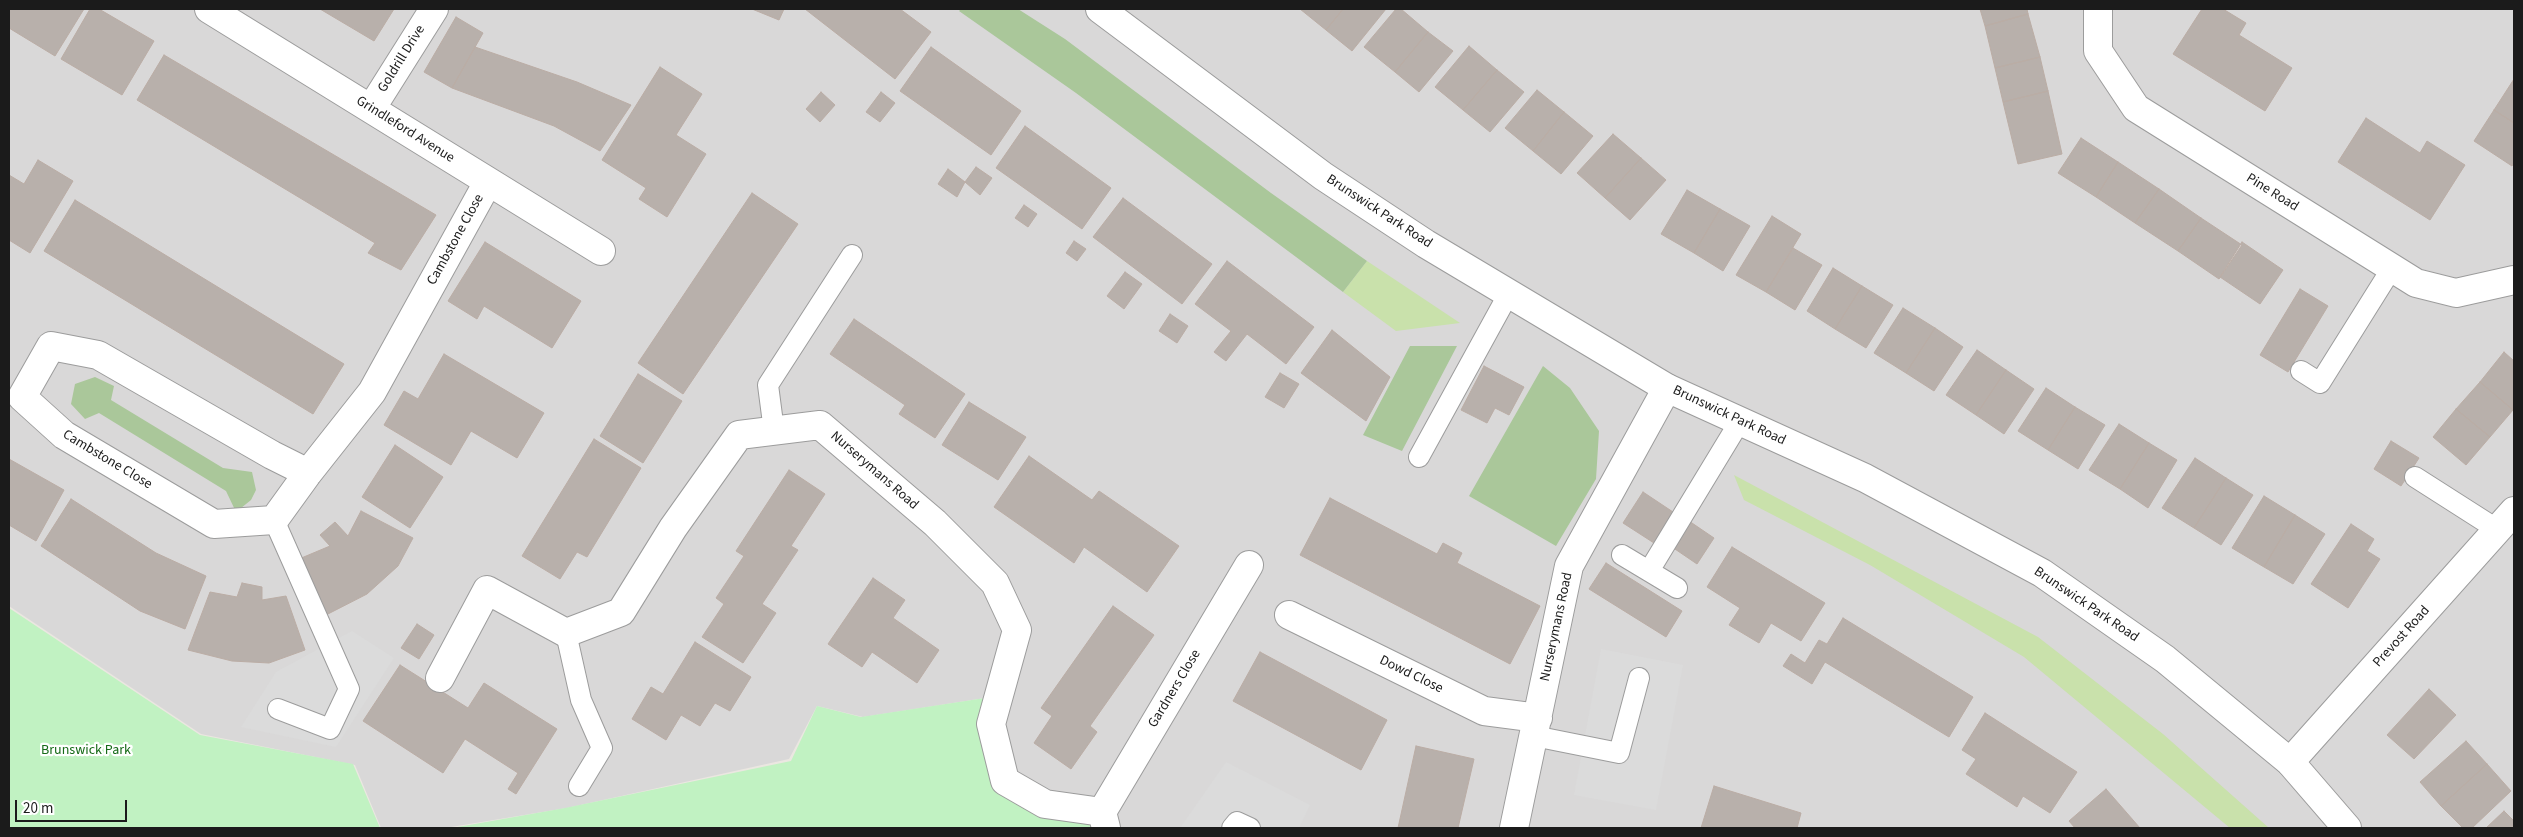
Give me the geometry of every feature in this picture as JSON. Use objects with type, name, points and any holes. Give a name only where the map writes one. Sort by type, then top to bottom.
[{"type":"street","name":"Grindleford Avenue","points":[[209,9],[601,251]]},
{"type":"street","name":"Goldrill Drive","points":[[371,109],[434,9]]},
{"type":"street","name":"Brunswick Park Road","points":[[1100,9],[1323,176],[1426,244],[1509,294],[1667,388],[1865,478],[2042,573],[2165,659],[2290,762],[2347,828]]},
{"type":"street","name":"Pine Road","points":[[2098,9],[2098,51],[2136,108],[2416,283],[2456,293],[2514,280]]},
{"type":"street","name":"Cambstone Close","points":[[308,473],[272,455],[98,355],[51,346],[22,396],[64,435],[214,524],[274,520],[308,473],[372,392],[488,182]]},
{"type":"street","name":"Nurserymans Road","points":[[1514,828],[1570,566],[1667,388]]},
{"type":"street","name":"Nurserymans Road","points":[[566,634],[621,612],[674,528],[739,435],[820,425],[935,523],[994,583],[1017,630],[991,724],[1005,780],[1045,804],[1104,820]]},
{"type":"street","name":"Prevost Road","points":[[2290,762],[2506,521]]},
{"type":"street","name":"Gardners Close","points":[[1104,820],[1249,565]]},
{"type":"street","points":[[440,678],[487,590],[566,634]]},
{"type":"street","name":"Dowd Close","points":[[1289,615],[1484,711],[1536,727]]},
{"type":"lane","points":[[774,431],[768,385],[852,255]]},
{"type":"lane","points":[[2300,371],[2320,383],[2392,268]]},
{"type":"lane","points":[[1418,457],[1509,294]]},
{"type":"lane","points":[[1649,571],[1740,421]]},
{"type":"lane","points":[[2415,478],[2506,521]]},
{"type":"lane","points":[[274,520],[349,689],[330,729],[278,709]]},
{"type":"lane","points":[[1622,555],[1678,588]]},
{"type":"lane","points":[[566,634],[581,700],[602,748],[579,786]]},
{"type":"lane","points":[[1536,727],[1619,753],[1639,678]]},
{"type":"lane","points":[[1232,828],[1237,822],[1250,828]]},
{"type":"shaded area","points":[[9,9],[2514,9],[2514,828],[1107,828],[1005,780],[998,696],[863,717],[817,706],[789,759],[567,808],[445,828],[381,828],[355,765],[201,734],[9,606]]},
{"type":"shaded area","points":[[352,631],[394,658],[336,747],[241,727],[276,672]]},
{"type":"shaded area","points":[[1601,649],[1683,665],[1656,810],[1574,795]]},
{"type":"shaded area","points":[[1226,762],[1310,805],[1299,828],[1180,828]]},
{"type":"green space","points":[[961,9],[1018,9],[1065,39],[1271,193],[1367,261],[1343,292],[1076,93],[959,11]]},
{"type":"green space","points":[[1367,261],[1460,323],[1396,331],[1343,292]]},
{"type":"green space","points":[[1410,346],[1457,346],[1402,451],[1363,435]]},
{"type":"green space","points":[[1543,366],[1570,388],[1599,431],[1596,479],[1556,546],[1469,496]]},
{"type":"green space","points":[[95,377],[114,386],[111,400],[223,468],[252,472],[256,490],[251,500],[236,512],[226,491],[99,413],[85,419],[71,404],[75,384]]},
{"type":"green space","points":[[1734,475],[2038,637],[2163,734],[2269,828],[2230,828],[2024,657],[1870,565],[1744,500]]},
{"type":"green space","name":"Brunswick Park","points":[[9,608],[200,735],[353,764],[380,828],[9,828]]},
{"type":"green space","points":[[998,696],[1005,783],[1105,828],[452,828],[565,808],[791,761],[817,706],[861,717]]},
{"type":"building","points":[[9,9],[84,9],[55,56],[9,28]]},
{"type":"building","points":[[90,9],[99,9],[154,41],[122,95],[61,59]]},
{"type":"building","points":[[320,9],[394,9],[374,41]]},
{"type":"building","points":[[752,9],[784,9],[779,20]]},
{"type":"building","points":[[805,9],[900,9],[931,32],[895,79]]},
{"type":"building","points":[[1300,9],[1343,9],[1326,30]]},
{"type":"building","points":[[1343,9],[1386,9],[1352,51],[1326,30]]},
{"type":"building","points":[[1396,9],[1401,9],[1428,32],[1395,72],[1364,47]]},
{"type":"building","points":[[1980,9],[2027,9],[2028,14],[1985,26]]},
{"type":"building","points":[[2202,9],[2223,9],[2246,23],[2239,35],[2292,68],[2265,111],[2173,54]]},
{"type":"building","points":[[2028,14],[2040,57],[1995,68],[1985,26]]},
{"type":"building","points":[[456,17],[483,33],[452,88],[424,72]]},
{"type":"building","points":[[1428,32],[1453,51],[1419,92],[1395,72]]},
{"type":"building","points":[[1469,46],[1497,70],[1463,110],[1435,87]]},
{"type":"building","points":[[475,47],[577,82],[631,105],[600,151],[554,126],[452,88]]},
{"type":"building","points":[[931,47],[1021,111],[991,155],[900,91]]},
{"type":"building","points":[[164,55],[436,215],[401,270],[368,253],[375,243],[137,100]]},
{"type":"building","points":[[2040,57],[2048,91],[2003,102],[1995,68]]},
{"type":"building","points":[[660,67],[702,94],[676,135],[706,154],[667,217],[639,199],[646,188],[602,160]]},
{"type":"building","points":[[1497,70],[1524,92],[1490,132],[1463,110]]},
{"type":"building","points":[[2514,79],[2514,123],[2494,110]]},
{"type":"building","points":[[1537,90],[1564,112],[1533,151],[1505,128]]},
{"type":"building","points":[[2048,91],[2062,154],[2018,164],[2003,102]]},
{"type":"building","points":[[821,92],[835,105],[820,122],[806,109]]},
{"type":"building","points":[[881,92],[895,103],[880,122],[866,112]]},
{"type":"building","points":[[2494,110],[2514,123],[2514,162],[2512,166],[2474,141]]},
{"type":"building","points":[[1564,112],[1593,136],[1561,174],[1533,151]]},
{"type":"building","points":[[2366,118],[2420,153],[2427,141],[2465,165],[2430,220],[2338,162]]},
{"type":"building","points":[[1025,126],[1111,188],[1082,229],[996,168]]},
{"type":"building","points":[[1613,134],[1641,158],[1605,198],[1577,173]]},
{"type":"building","points":[[2081,138],[2118,162],[2096,197],[2058,173]]},
{"type":"building","points":[[1641,158],[1666,180],[1630,220],[1605,198]]},
{"type":"building","points":[[38,160],[73,181],[30,253],[9,240],[9,175],[24,184]]},
{"type":"building","points":[[2118,162],[2159,189],[2135,223],[2096,197]]},
{"type":"building","points":[[976,167],[992,178],[980,195],[965,182]]},
{"type":"building","points":[[948,169],[965,182],[957,197],[938,184]]},
{"type":"building","points":[[2159,189],[2201,218],[2178,251],[2135,223]]},
{"type":"building","points":[[1687,190],[1720,209],[1694,253],[1661,234]]},
{"type":"building","points":[[752,193],[798,224],[683,394],[638,363]]},
{"type":"building","points":[[1123,198],[1212,264],[1182,304],[1093,237]]},
{"type":"building","points":[[75,200],[344,364],[313,414],[44,251]]},
{"type":"building","points":[[1024,205],[1037,214],[1028,227],[1015,218]]},
{"type":"building","points":[[1720,209],[1750,226],[1723,271],[1694,253]]},
{"type":"building","points":[[1772,216],[1801,234],[1766,292],[1736,275]]},
{"type":"building","points":[[2201,218],[2242,245],[2219,279],[2178,251]]},
{"type":"building","points":[[1074,241],[1086,249],[1077,261],[1066,253]]},
{"type":"building","points":[[485,242],[581,301],[552,348],[484,306],[477,319],[448,301]]},
{"type":"building","points":[[2242,242],[2283,270],[2260,304],[2220,277]]},
{"type":"building","points":[[1793,248],[1822,265],[1795,310],[1766,292]]},
{"type":"building","points":[[1227,261],[1314,327],[1286,364],[1247,334],[1226,361],[1214,352],[1231,331],[1195,304]]},
{"type":"building","points":[[1833,268],[1862,286],[1835,329],[1807,311]]},
{"type":"building","points":[[1125,272],[1142,284],[1124,309],[1107,296]]},
{"type":"building","points":[[1862,286],[1893,305],[1866,348],[1835,329]]},
{"type":"building","points":[[2300,289],[2328,306],[2288,372],[2260,355]]},
{"type":"building","points":[[1903,308],[1935,328],[1906,373],[1874,353]]},
{"type":"building","points":[[1170,314],[1188,326],[1177,343],[1159,331]]},
{"type":"building","points":[[854,319],[965,394],[935,438],[899,414],[905,405],[830,354]]},
{"type":"building","points":[[1935,328],[1963,347],[1934,391],[1906,373]]},
{"type":"building","points":[[1332,330],[1390,377],[1366,421],[1301,373]]},
{"type":"building","points":[[1977,350],[2006,370],[1976,415],[1946,395]]},
{"type":"building","points":[[2504,352],[2514,361],[2513,410],[2480,382]]},
{"type":"building","points":[[444,354],[544,413],[517,458],[471,431],[451,465],[384,425],[404,391],[418,399]]},
{"type":"building","points":[[1484,366],[1524,387],[1509,415],[1495,408],[1487,423],[1461,410]]},
{"type":"building","points":[[2006,370],[2034,389],[2004,434],[1976,415]]},
{"type":"building","points":[[1280,373],[1299,384],[1284,408],[1265,397]]},
{"type":"building","points":[[638,374],[682,401],[643,463],[600,436]]},
{"type":"building","points":[[2480,382],[2513,410],[2490,437],[2456,409]]},
{"type":"building","points":[[2046,388],[2075,407],[2048,450],[2018,431]]},
{"type":"building","points":[[969,402],[1026,437],[998,480],[942,445]]},
{"type":"building","points":[[2075,407],[2105,425],[2078,469],[2048,450]]},
{"type":"building","points":[[2456,409],[2490,437],[2466,465],[2433,437]]},
{"type":"building","points":[[2119,424],[2149,443],[2120,489],[2089,470]]},
{"type":"building","points":[[594,439],[641,468],[587,557],[577,552],[560,579],[522,556]]},
{"type":"building","points":[[2391,441],[2419,458],[2401,486],[2374,469]]},
{"type":"building","points":[[2149,443],[2177,460],[2148,508],[2120,489]]},
{"type":"building","points":[[395,445],[443,477],[410,528],[362,497]]},
{"type":"building","points":[[1029,456],[1092,500],[1099,491],[1179,546],[1147,592],[1084,547],[1074,563],[994,507]]},
{"type":"building","points":[[2195,458],[2226,478],[2194,528],[2162,508]]},
{"type":"building","points":[[9,459],[64,490],[36,541],[9,525]]},
{"type":"building","points":[[789,470],[825,494],[791,546],[798,550],[762,604],[776,613],[743,663],[702,637],[724,604],[716,598],[744,556],[736,551]]},
{"type":"building","points":[[2226,478],[2253,495],[2221,545],[2194,528]]},
{"type":"building","points":[[1643,492],[1673,512],[1654,543],[1623,523]]},
{"type":"building","points":[[2264,496],[2295,515],[2264,567],[2232,548]]},
{"type":"building","points":[[1330,498],[1437,554],[1443,543],[1462,553],[1457,563],[1540,606],[1510,664],[1300,555]]},
{"type":"building","points":[[71,499],[156,553],[206,576],[185,629],[140,611],[41,546]]},
{"type":"building","points":[[361,511],[413,538],[398,566],[367,594],[324,616],[299,559],[330,546],[320,535],[335,522],[348,536]]},
{"type":"building","points":[[2295,515],[2325,534],[2293,584],[2264,567]]},
{"type":"building","points":[[1689,521],[1714,538],[1697,564],[1672,547]]},
{"type":"building","points":[[2351,524],[2374,539],[2367,551],[2380,559],[2348,608],[2311,584]]},
{"type":"building","points":[[1732,547],[1825,603],[1801,641],[1771,623],[1759,643],[1729,625],[1740,608],[1707,587]]},
{"type":"building","points":[[1606,563],[1682,611],[1666,637],[1589,589]]},
{"type":"building","points":[[873,578],[905,600],[893,618],[939,650],[917,683],[872,652],[862,667],[828,644]]},
{"type":"building","points":[[242,583],[262,587],[262,600],[286,596],[305,650],[269,663],[232,661],[188,650],[210,592],[237,597]]},
{"type":"building","points":[[1113,606],[1154,635],[1090,726],[1097,732],[1071,769],[1034,743],[1052,716],[1041,708]]},
{"type":"building","points":[[1843,618],[1973,697],[1949,737],[1825,662],[1812,684],[1783,666],[1791,654],[1805,663],[1819,640],[1827,644]]},
{"type":"building","points":[[417,624],[434,635],[419,659],[401,648]]},
{"type":"building","points":[[695,642],[751,677],[730,711],[715,703],[700,726],[681,715],[666,740],[632,719],[651,687],[663,694]]},
{"type":"building","points":[[1260,652],[1387,720],[1361,770],[1233,701]]},
{"type":"building","points":[[400,665],[468,708],[484,683],[557,729],[516,794],[508,789],[518,773],[465,739],[443,773],[363,721]]},
{"type":"building","points":[[2429,689],[2456,715],[2414,759],[2387,735]]},
{"type":"building","points":[[1985,713],[2077,772],[2050,813],[2023,796],[2017,807],[1966,774],[1976,759],[1962,750]]},
{"type":"building","points":[[2466,741],[2487,764],[2441,806],[2420,782]]},
{"type":"building","points":[[1416,746],[1474,759],[1458,828],[1398,828]]},
{"type":"building","points":[[2487,764],[2511,791],[2472,828],[2463,828],[2441,806]]},
{"type":"building","points":[[1714,786],[1801,813],[1797,828],[1701,828]]},
{"type":"building","points":[[2106,789],[2140,828],[2075,828],[2069,821]]},
{"type":"building","points":[[2504,811],[2514,821],[2514,828],[2486,828]]}]
